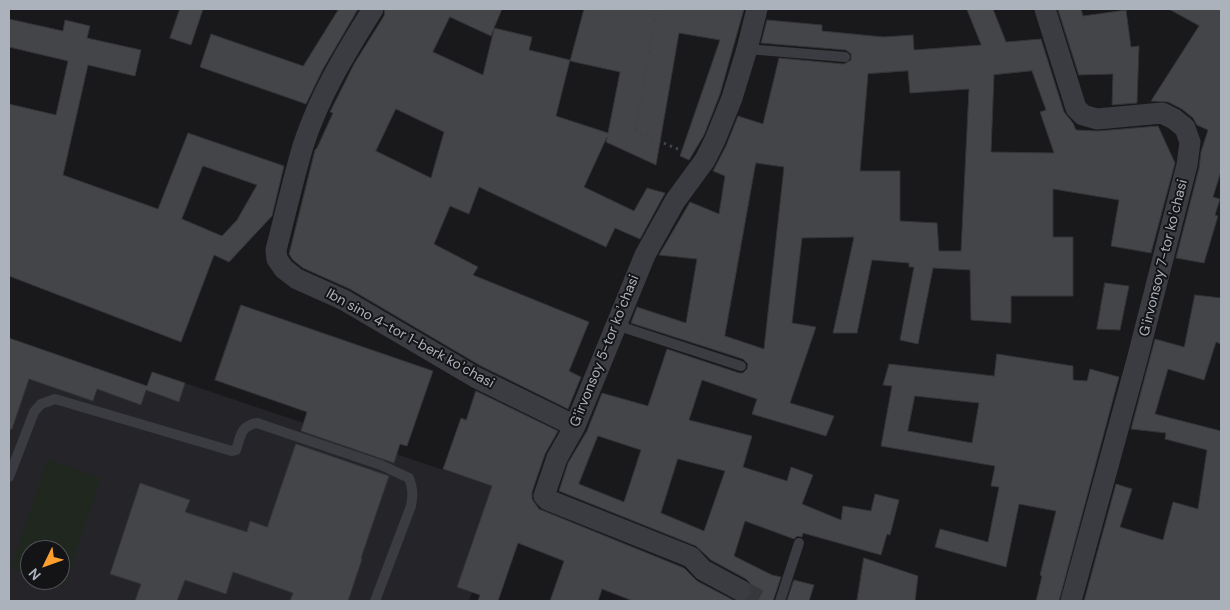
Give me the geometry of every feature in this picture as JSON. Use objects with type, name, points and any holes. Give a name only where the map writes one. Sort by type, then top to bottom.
[{"type":"street","name":"Ibn sino 4-tor 1-berk koʼchasi","points":[[373,9],[343,56],[320,102],[304,145],[276,250],[277,259],[284,269],[297,279],[344,300],[475,377],[575,426]]},
{"type":"street","name":"Gʼirvonsoy 5-tor koʼchasi","points":[[740,590],[703,570],[691,557],[546,498],[545,493],[557,458],[575,426],[645,255],[675,200],[704,160],[715,140],[732,98],[757,9]]},
{"type":"street","name":"Gʼirvonsoy 7-tor koʼchasi","points":[[1045,9],[1076,108],[1083,115],[1097,119],[1162,113],[1174,119],[1185,128],[1190,142],[1187,165],[1138,360],[1071,601]]},
{"type":"lane","points":[[747,49],[846,57]]},
{"type":"lane","points":[[616,325],[740,366]]},
{"type":"lane","points":[[9,477],[34,412],[41,404],[55,400],[234,451],[237,448],[243,430],[257,423],[381,465],[409,478],[413,488],[413,495],[411,506],[375,601]]},
{"type":"lane","points":[[780,601],[799,543]]},
{"type":"path","points":[[656,12],[636,129],[639,133],[704,160]]},
{"type":"shaded area","points":[[9,338],[147,386],[152,372],[515,494],[480,595],[472,592],[469,601],[9,601]]},
{"type":"shaded area","points":[[48,459],[101,478],[70,569],[70,540],[20,540],[20,572],[10,568]]},
{"type":"building","points":[[180,9],[203,9],[191,45],[170,38]]},
{"type":"building","points":[[339,9],[358,9],[323,69],[306,104],[200,67],[211,34],[303,66]]},
{"type":"building","points":[[385,9],[502,9],[494,28],[532,37],[529,50],[570,60],[556,116],[608,133],[620,72],[570,61],[584,9],[744,9],[720,94],[704,135],[689,160],[680,156],[720,40],[679,33],[656,165],[606,142],[607,137],[584,187],[634,211],[647,188],[665,193],[640,239],[615,228],[606,247],[479,187],[469,214],[450,206],[434,244],[478,267],[473,275],[589,322],[569,371],[581,377],[568,409],[481,366],[350,289],[303,268],[289,254],[315,150],[333,113],[330,112],[354,64],[384,16]],"holes":[[[450,17],[491,36],[494,29],[483,75],[433,52]],[[396,109],[444,132],[431,178],[376,151]]]},
{"type":"building","points":[[967,9],[993,9],[1006,42],[1041,39],[1064,112],[1076,130],[1098,131],[1158,126],[1175,163],[1151,253],[1111,246],[1119,200],[1053,189],[1053,237],[1073,237],[1073,296],[1011,296],[1011,323],[971,320],[970,270],[933,268],[918,344],[900,340],[914,267],[909,267],[909,263],[872,260],[857,333],[833,333],[854,237],[802,238],[792,323],[816,327],[790,403],[834,416],[826,436],[752,414],[757,399],[702,380],[689,420],[752,436],[743,467],[787,481],[791,467],[813,475],[802,504],[841,520],[843,506],[871,511],[875,494],[899,500],[890,535],[887,534],[881,555],[803,533],[802,537],[797,536],[794,539],[745,521],[734,556],[772,575],[781,577],[773,601],[745,601],[751,595],[750,583],[711,560],[696,546],[559,491],[568,463],[587,431],[602,393],[648,406],[667,349],[739,373],[743,373],[747,369],[748,364],[743,359],[631,323],[637,307],[686,323],[697,259],[659,255],[690,202],[719,214],[725,176],[713,171],[738,116],[763,124],[779,58],[844,64],[851,60],[851,54],[846,50],[761,43],[767,20],[822,25],[822,31],[883,37],[913,35],[914,50],[981,45]],"holes":[[[908,71],[910,93],[969,89],[961,251],[939,251],[937,223],[900,221],[900,171],[860,171],[868,74]],[[1032,71],[1046,110],[1040,112],[1054,153],[991,152],[994,75]],[[756,163],[784,167],[764,349],[725,336]],[[598,436],[641,450],[624,502],[579,484]],[[678,459],[725,471],[704,531],[661,513]]]},
{"type":"building","points":[[1058,9],[1081,9],[1083,16],[1126,10],[1131,47],[1139,46],[1137,103],[1112,105],[1113,74],[1079,75]]},
{"type":"building","points":[[1169,9],[1221,9],[1221,171],[1213,197],[1220,199],[1215,215],[1218,216],[1204,263],[1176,258],[1208,130],[1197,125],[1193,118],[1182,109],[1168,102],[1151,101],[1199,26]]},
{"type":"building","points":[[9,19],[63,31],[65,20],[90,26],[87,38],[141,50],[135,76],[88,65],[63,175],[158,209],[188,133],[284,166],[272,216],[229,262],[214,255],[181,342],[9,276],[9,104],[56,115],[68,61],[9,47]],"holes":[[[203,166],[257,185],[237,220],[222,236],[182,219]]]},
{"type":"building","points":[[1105,283],[1129,286],[1120,330],[1097,329]]},
{"type":"building","points":[[1195,295],[1221,298],[1221,344],[1216,342],[1204,380],[1168,369],[1155,414],[1221,431],[1221,601],[1084,601],[1116,484],[1132,489],[1120,527],[1163,540],[1173,502],[1198,509],[1207,450],[1165,439],[1166,433],[1131,429],[1155,339],[1184,347]]},
{"type":"building","points":[[241,305],[433,371],[407,446],[400,444],[394,463],[301,431],[307,412],[215,380]]},
{"type":"building","points":[[9,338],[147,386],[152,372],[185,383],[179,402],[146,390],[141,405],[97,389],[93,401],[29,379],[12,429],[9,429]]},
{"type":"building","points":[[997,354],[1073,366],[1073,380],[1087,381],[1090,369],[1119,377],[1059,601],[1036,601],[1042,576],[1040,575],[1056,511],[1019,504],[1006,567],[935,547],[940,529],[988,542],[999,487],[991,486],[995,466],[881,446],[892,386],[883,385],[889,364],[994,376]],"holes":[[[915,396],[979,403],[972,443],[908,431]]]},
{"type":"building","points":[[476,391],[558,431],[545,454],[532,492],[532,499],[539,509],[684,568],[697,581],[735,601],[633,601],[602,589],[598,601],[550,601],[564,561],[518,543],[498,601],[478,601],[480,595],[457,587],[492,486],[443,469],[461,418],[466,420]]},
{"type":"building","points":[[296,444],[389,476],[348,601],[290,601],[293,593],[233,572],[226,594],[185,580],[177,601],[135,601],[141,584],[110,574],[140,483],[190,500],[185,512],[247,532],[250,521],[267,527]]},
{"type":"building","points":[[864,558],[918,576],[915,601],[857,601]]},
{"type":"building","points":[[794,580],[814,585],[809,601],[787,601]]},
{"type":"tunnel","points":[[740,590],[761,601]]}]
